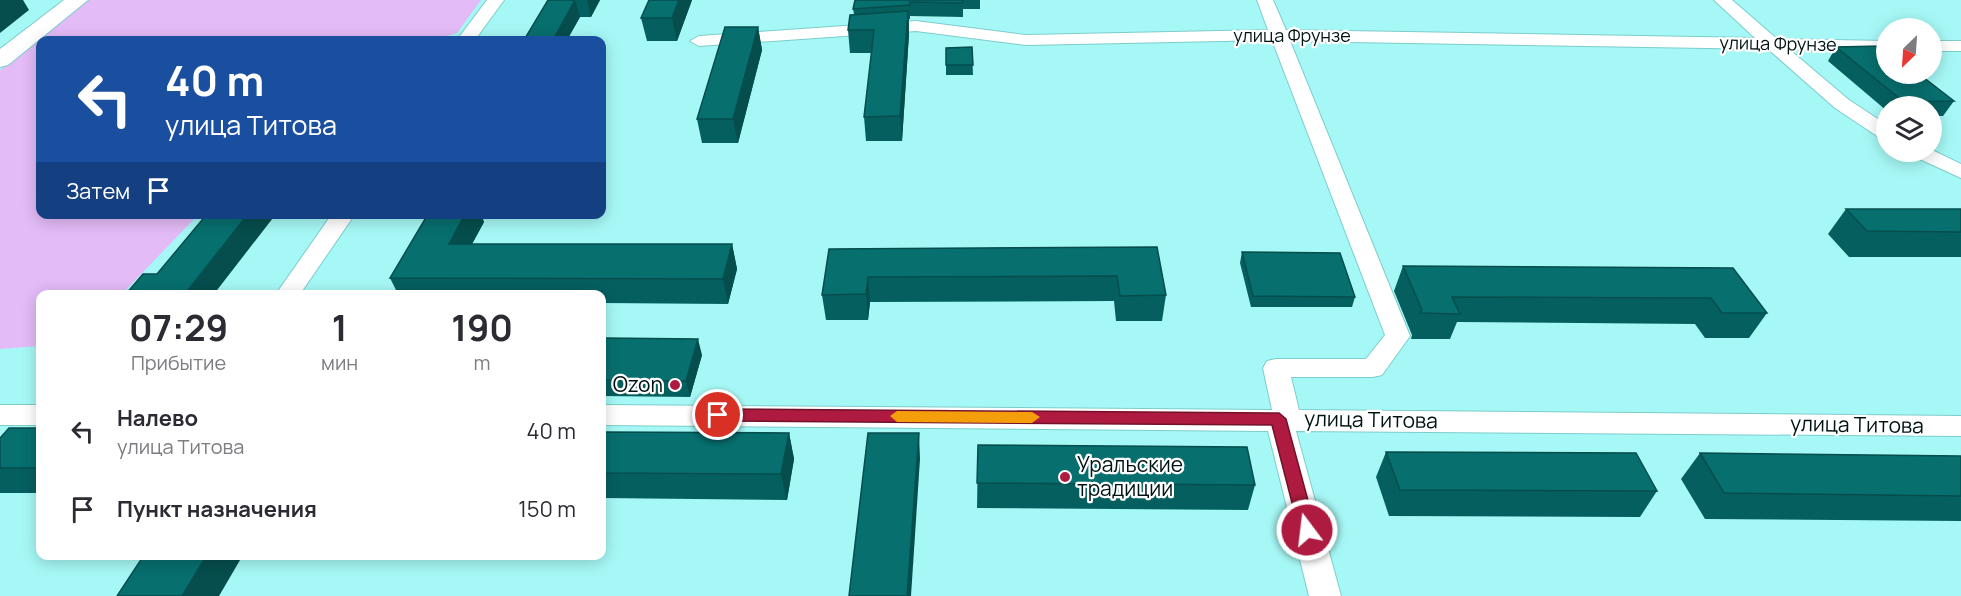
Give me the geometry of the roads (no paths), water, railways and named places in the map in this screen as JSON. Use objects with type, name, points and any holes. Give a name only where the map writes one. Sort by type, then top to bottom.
[{"type":"main road","points":[[0,60],[77,0]]},
{"type":"street","points":[[469,36],[496,0]]},
{"type":"street","points":[[1266,0],[1398,336],[1373,368],[1276,368],[1284,419],[1325,596]]},
{"type":"street","points":[[1722,0],[1842,104],[1876,127]]},
{"type":"street","name":"улица Фрунзе","points":[[699,41],[916,26],[1026,40],[1279,35],[1876,46]]},
{"type":"street","points":[[1942,46],[1961,46]]},
{"type":"street","points":[[1940,162],[1961,172]]},
{"type":"street","points":[[291,290],[340,219]]},
{"type":"street","points":[[0,415],[36,415]]},
{"type":"street","name":"улица Титова","points":[[606,415],[1961,426]]},
{"type":"place","name":"Ozon","points":[[675,385]]},
{"type":"place","name":"Уральские традиции","points":[[1065,477]]}]
